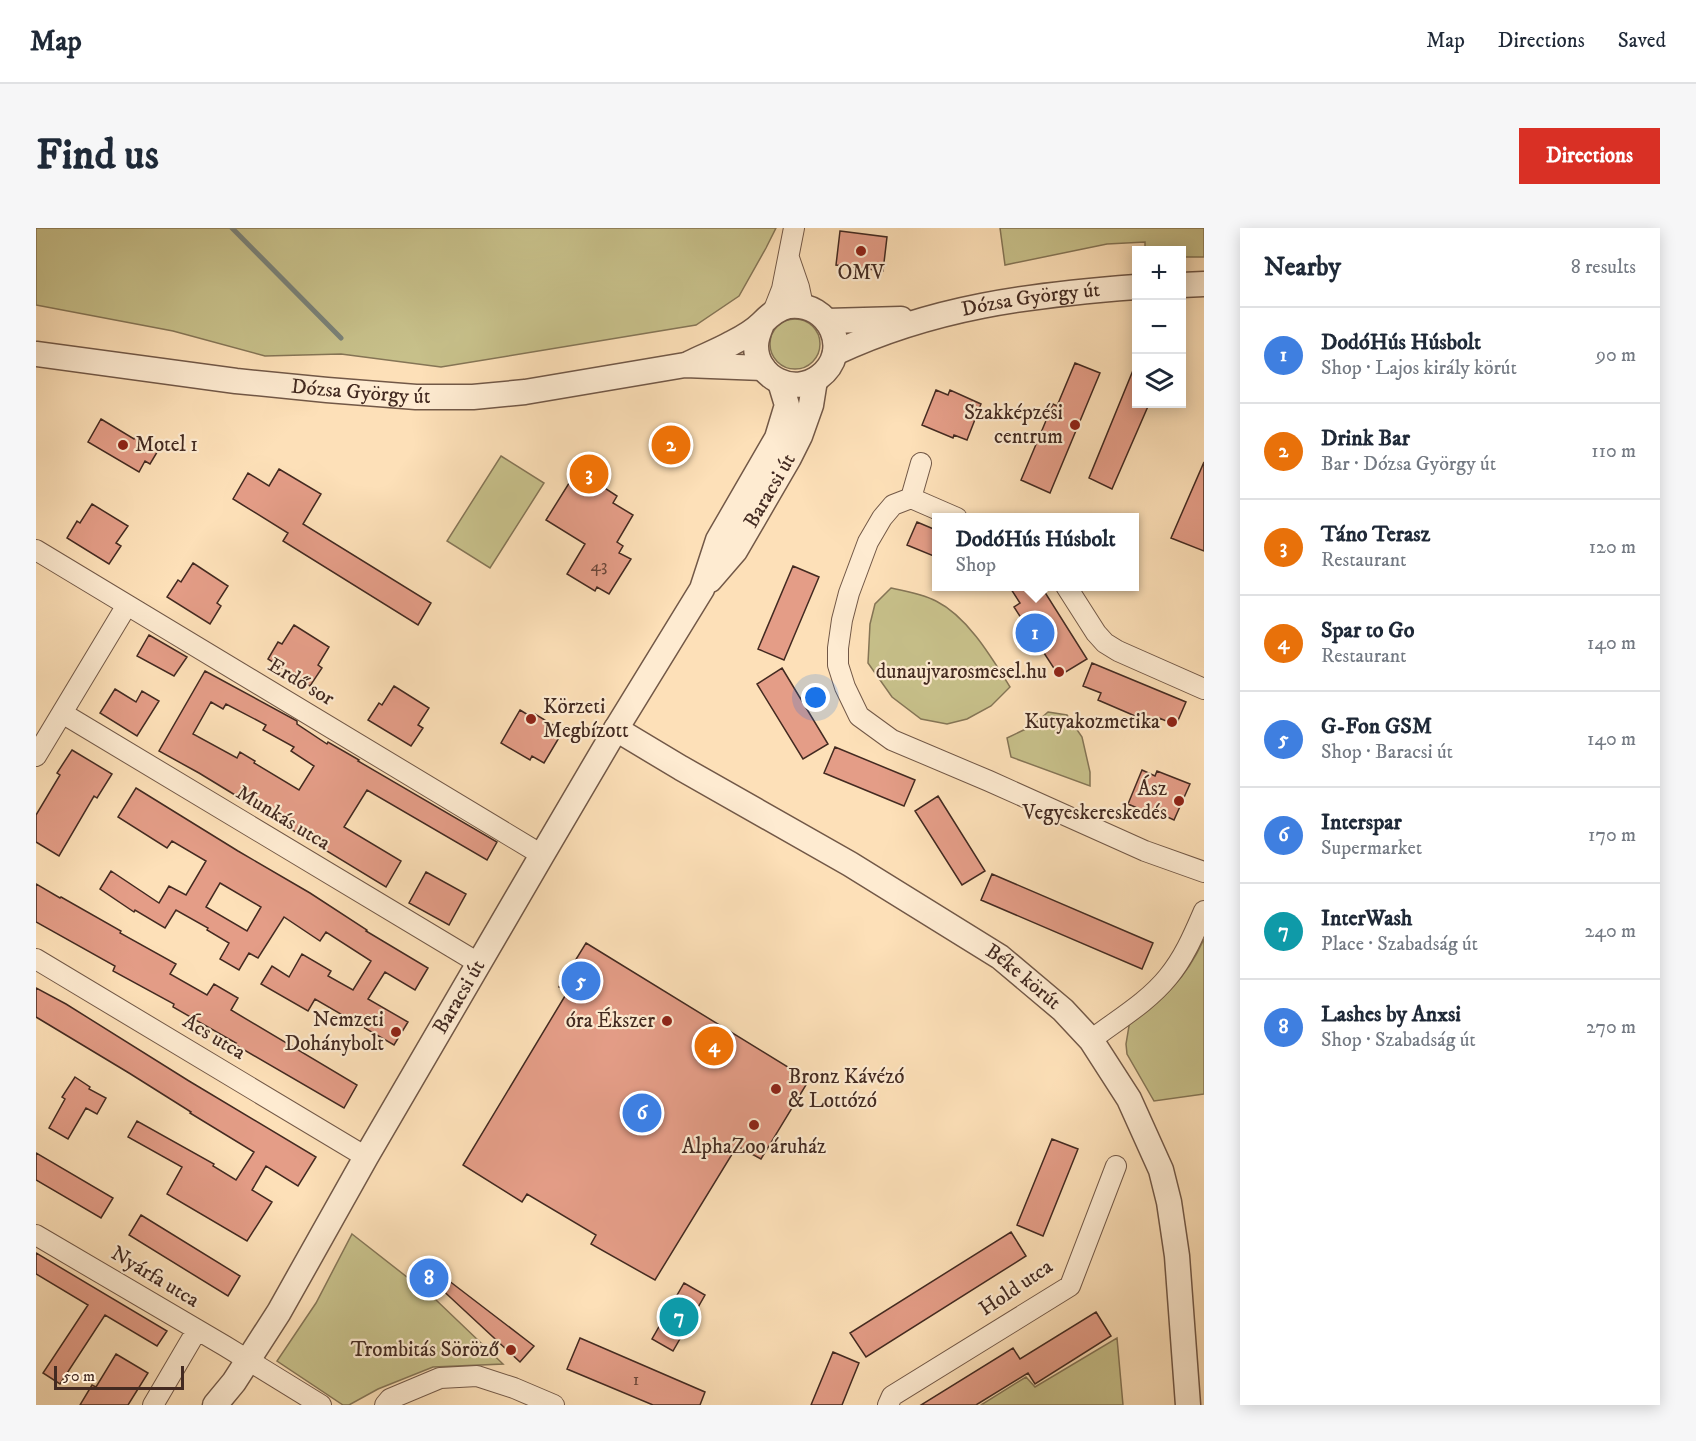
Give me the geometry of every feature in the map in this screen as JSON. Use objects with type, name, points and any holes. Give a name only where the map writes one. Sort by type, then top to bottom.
[{"type":"street","points":[[768,318],[788,306],[803,306],[812,309],[827,321],[835,336],[835,353],[828,369],[814,380],[792,385],[771,375],[758,357],[757,335],[782,289],[794,228]]},
{"type":"street","points":[[788,256],[803,306]]},
{"type":"street","points":[[1186,285],[1204,284]]},
{"type":"street","name":"Dózsa György út","points":[[835,353],[854,344],[950,312],[996,302],[1132,287]]},
{"type":"street","name":"Dózsa György út","points":[[36,354],[236,381],[327,390],[472,398],[525,392],[685,365],[732,343],[768,318]]},
{"type":"street","name":"Dózsa György út","points":[[827,321],[927,318]]},
{"type":"street","name":"Dózsa György út","points":[[685,365],[771,375]]},
{"type":"street","name":"Baracsi út","points":[[702,589],[718,540],[777,438],[787,405],[771,375]]},
{"type":"street","name":"Baracsi út","points":[[215,1405],[249,1361],[313,1254],[366,1157],[616,729],[702,589],[735,551],[800,436],[811,405],[814,380]]},
{"type":"street","points":[[911,498],[921,463]]},
{"type":"street","points":[[946,513],[911,498],[893,505],[882,518],[868,542],[849,594],[838,648],[838,665],[845,687],[860,716],[892,740],[1145,851],[1204,872]]},
{"type":"street","name":"Erdő sor","points":[[36,550],[542,855]]},
{"type":"street","points":[[1069,591],[1105,643],[1204,689]]},
{"type":"street","points":[[36,756],[127,605]]},
{"type":"street","name":"Munkás utca","points":[[62,713],[480,964]]},
{"type":"street","name":"Béke körút","points":[[616,729],[850,864],[1000,957],[1063,1010],[1091,1040],[1129,1099],[1161,1170],[1169,1202],[1177,1256],[1188,1405]]},
{"type":"street","points":[[1091,1040],[1153,993],[1168,978],[1187,949],[1204,911]]},
{"type":"street","name":"Ács utca","points":[[36,959],[366,1157]]},
{"type":"street","name":"Hold utca","points":[[888,1405],[892,1396],[1070,1286],[1116,1166]]},
{"type":"street","name":"Nyárfa utca","points":[[36,1235],[321,1405]]},
{"type":"street","points":[[153,1405],[197,1330]]},
{"type":"street","points":[[385,1405],[390,1399],[440,1378],[477,1376],[514,1388],[554,1405]]},
{"type":"shaded area","points":[[36,228],[776,228],[739,296],[696,325],[441,367],[341,354],[265,356],[173,331],[36,305]]},
{"type":"shaded area","points":[[1000,228],[1204,228],[1204,257],[1186,257],[1186,246],[1145,246],[1145,242],[1107,244],[1005,265]]},
{"type":"shaded area","points":[[795,319],[813,326],[820,344],[813,362],[795,369],[777,362],[770,344],[777,326]]},
{"type":"shaded area","points":[[501,456],[544,483],[490,568],[447,541]]},
{"type":"shaded area","points":[[891,588],[931,599],[959,617],[978,639],[1010,687],[991,706],[967,719],[947,724],[921,719],[892,697],[868,663],[870,624],[875,604]]},
{"type":"shaded area","points":[[1048,712],[1067,715],[1082,737],[1090,772],[1090,786],[1011,757],[1007,738],[1032,726]]},
{"type":"shaded area","points":[[1204,939],[1204,1094],[1154,1101],[1127,1054],[1126,1044],[1130,1020],[1154,1004],[1174,986],[1190,965]]},
{"type":"shaded area","points":[[352,1234],[435,1299],[503,1364],[433,1367],[378,1389],[349,1405],[343,1405],[277,1361],[316,1303]]},
{"type":"shaded area","points":[[1117,1338],[1123,1405],[981,1405],[1026,1377],[1035,1387]]},
{"type":"building","name":"OMV","points":[[840,231],[887,237],[883,271],[836,265]]},
{"type":"building","points":[[1075,363],[1100,373],[1050,493],[1021,480],[1053,404],[1057,406]]},
{"type":"building","points":[[1132,373],[1132,408],[1147,408],[1112,489],[1089,478]]},
{"type":"building","points":[[936,390],[948,395],[950,390],[981,404],[967,440],[954,435],[953,438],[922,425]]},
{"type":"building","name":"Motel 1","points":[[101,419],[134,439],[136,436],[159,449],[150,464],[145,461],[139,472],[88,442]]},
{"type":"building","points":[[1204,462],[1204,551],[1171,538]]},
{"type":"building","points":[[581,464],[601,476],[597,483],[617,496],[613,503],[633,515],[617,542],[623,546],[619,553],[631,559],[609,594],[597,587],[595,591],[567,574],[585,544],[546,520]]},
{"type":"building","points":[[279,469],[321,494],[303,524],[431,603],[418,625],[283,541],[288,533],[233,499],[248,473],[269,486]]},
{"type":"building","points":[[92,504],[128,526],[116,543],[121,546],[109,564],[67,538],[77,521],[80,523]]},
{"type":"building","points":[[917,522],[932,528],[932,555],[907,545]]},
{"type":"building","points":[[193,563],[228,586],[217,603],[221,606],[210,624],[167,597],[178,580],[181,582]]},
{"type":"building","points":[[793,566],[819,577],[784,660],[758,649]]},
{"type":"building","points":[[1012,591],[1044,591],[1087,659],[1059,676],[1014,607],[1020,603]]},
{"type":"building","points":[[294,625],[329,647],[318,665],[322,668],[310,686],[268,659],[278,642],[282,644]]},
{"type":"building","points":[[149,635],[187,657],[174,676],[137,656]]},
{"type":"building","points":[[1092,663],[1186,702],[1176,725],[1159,718],[1156,725],[1098,700],[1101,693],[1083,686]]},
{"type":"building","points":[[782,668],[828,744],[803,759],[757,684]]},
{"type":"building","points":[[205,671],[297,721],[297,724],[327,744],[328,742],[497,842],[487,860],[367,790],[344,827],[401,861],[386,887],[159,751]],"holes":[[[211,702],[223,709],[226,704],[266,725],[263,730],[294,747],[291,751],[314,766],[299,790],[240,752],[237,758],[193,734]]]},
{"type":"building","points":[[394,686],[429,708],[418,725],[423,728],[411,746],[368,720],[379,703],[382,705]]},
{"type":"building","points":[[115,689],[136,702],[142,691],[159,701],[137,736],[100,713]]},
{"type":"building","points":[[520,710],[533,718],[535,714],[563,731],[544,763],[532,756],[530,760],[501,743]]},
{"type":"building","points":[[835,747],[915,780],[904,806],[824,773]]},
{"type":"building","points":[[72,750],[112,774],[97,798],[94,796],[59,856],[36,842],[36,815],[60,775],[57,773]]},
{"type":"building","points":[[1142,770],[1155,776],[1157,771],[1190,784],[1174,820],[1159,813],[1158,817],[1128,804]]},
{"type":"building","points":[[136,788],[310,893],[366,931],[428,968],[415,990],[385,972],[368,999],[408,1022],[394,1045],[315,999],[308,1011],[261,984],[272,966],[289,977],[302,954],[331,971],[328,976],[353,990],[371,961],[326,932],[320,941],[284,917],[258,958],[249,953],[239,970],[220,959],[229,943],[207,930],[208,928],[176,910],[165,928],[135,910],[134,912],[100,889],[111,871],[159,903],[169,886],[186,895],[206,861],[172,841],[167,848],[118,817]],"holes":[[[220,883],[261,907],[247,931],[206,907]]]},
{"type":"building","points":[[938,796],[985,871],[962,885],[915,811]]},
{"type":"building","points":[[426,872],[466,894],[449,925],[409,903]]},
{"type":"building","points":[[992,874],[1153,943],[1142,969],[981,900]]},
{"type":"building","points":[[36,884],[176,964],[170,974],[207,995],[214,984],[238,998],[231,1010],[357,1085],[344,1108],[173,1007],[174,1004],[113,971],[115,966],[36,922]]},
{"type":"building","points":[[586,943],[809,1080],[761,1159],[737,1146],[655,1280],[591,1244],[596,1235],[527,1194],[522,1202],[463,1165],[568,991],[559,987]]},
{"type":"building","points":[[36,988],[66,1004],[316,1157],[298,1186],[266,1166],[252,1190],[272,1202],[247,1241],[167,1194],[182,1167],[128,1137],[137,1121],[214,1164],[213,1166],[236,1180],[254,1152],[36,1017]]},
{"type":"building","points":[[75,1077],[90,1087],[89,1089],[106,1098],[97,1114],[86,1108],[68,1139],[49,1128],[65,1099],[62,1097]]},
{"type":"building","points":[[1052,1139],[1078,1149],[1043,1236],[1017,1225]]},
{"type":"building","points":[[36,1153],[113,1198],[101,1218],[36,1180]]},
{"type":"building","points":[[141,1215],[240,1276],[228,1296],[129,1235]]},
{"type":"building","points":[[1011,1232],[1026,1256],[866,1357],[850,1333]]},
{"type":"building","points":[[36,1253],[167,1331],[157,1346],[105,1315],[60,1384],[43,1373],[88,1305],[36,1274]]},
{"type":"building","points":[[444,1277],[534,1346],[520,1362],[437,1285]]},
{"type":"building","points":[[684,1283],[705,1295],[673,1351],[652,1339]]},
{"type":"building","points":[[1096,1312],[1111,1336],[1035,1384],[1028,1373],[976,1405],[921,1405],[1013,1348],[1020,1359]]},
{"type":"building","points":[[580,1338],[705,1392],[700,1405],[653,1405],[567,1369]]},
{"type":"building","points":[[833,1352],[859,1363],[842,1405],[811,1405]]},
{"type":"building","points":[[116,1354],[148,1373],[128,1405],[80,1405],[92,1385],[96,1387]]},
{"type":"waterway","points":[[232,228],[341,338]]},
{"type":"place","name":"OMV","points":[[861,251]]},
{"type":"place","name":"Szakképzési centrum","points":[[1075,425]]},
{"type":"place","name":"Motel 1","points":[[123,445]]},
{"type":"place","name":"Drink Bar","points":[[671,445]]},
{"type":"place","name":"Táno Terasz","points":[[589,474]]},
{"type":"place","name":"DodóHús Húsbolt","points":[[1035,633]]},
{"type":"place","name":"dunaujvarosmesel.hu","points":[[1059,672]]},
{"type":"place","name":"Körzeti Megbízott","points":[[531,719]]},
{"type":"place","name":"Kutyakozmetika","points":[[1172,722]]},
{"type":"place","name":"Ász Vegyeskereskedés","points":[[1179,801]]},
{"type":"place","name":"G-Fon GSM","points":[[581,981]]},
{"type":"place","name":"óra Ékszer","points":[[667,1021]]},
{"type":"place","name":"Nemzeti Dohánybolt","points":[[396,1032]]},
{"type":"place","name":"Spar to Go","points":[[714,1046]]},
{"type":"place","name":"Bronz Kávézó & Lottózó","points":[[776,1089]]},
{"type":"place","name":"Interspar","points":[[642,1113]]},
{"type":"place","name":"AlphaZoo áruház","points":[[754,1125]]},
{"type":"place","name":"Lashes by Anxsi","points":[[429,1278]]},
{"type":"place","name":"InterWash","points":[[679,1317]]},
{"type":"place","name":"Trombitás Söröző","points":[[511,1350]]}]
